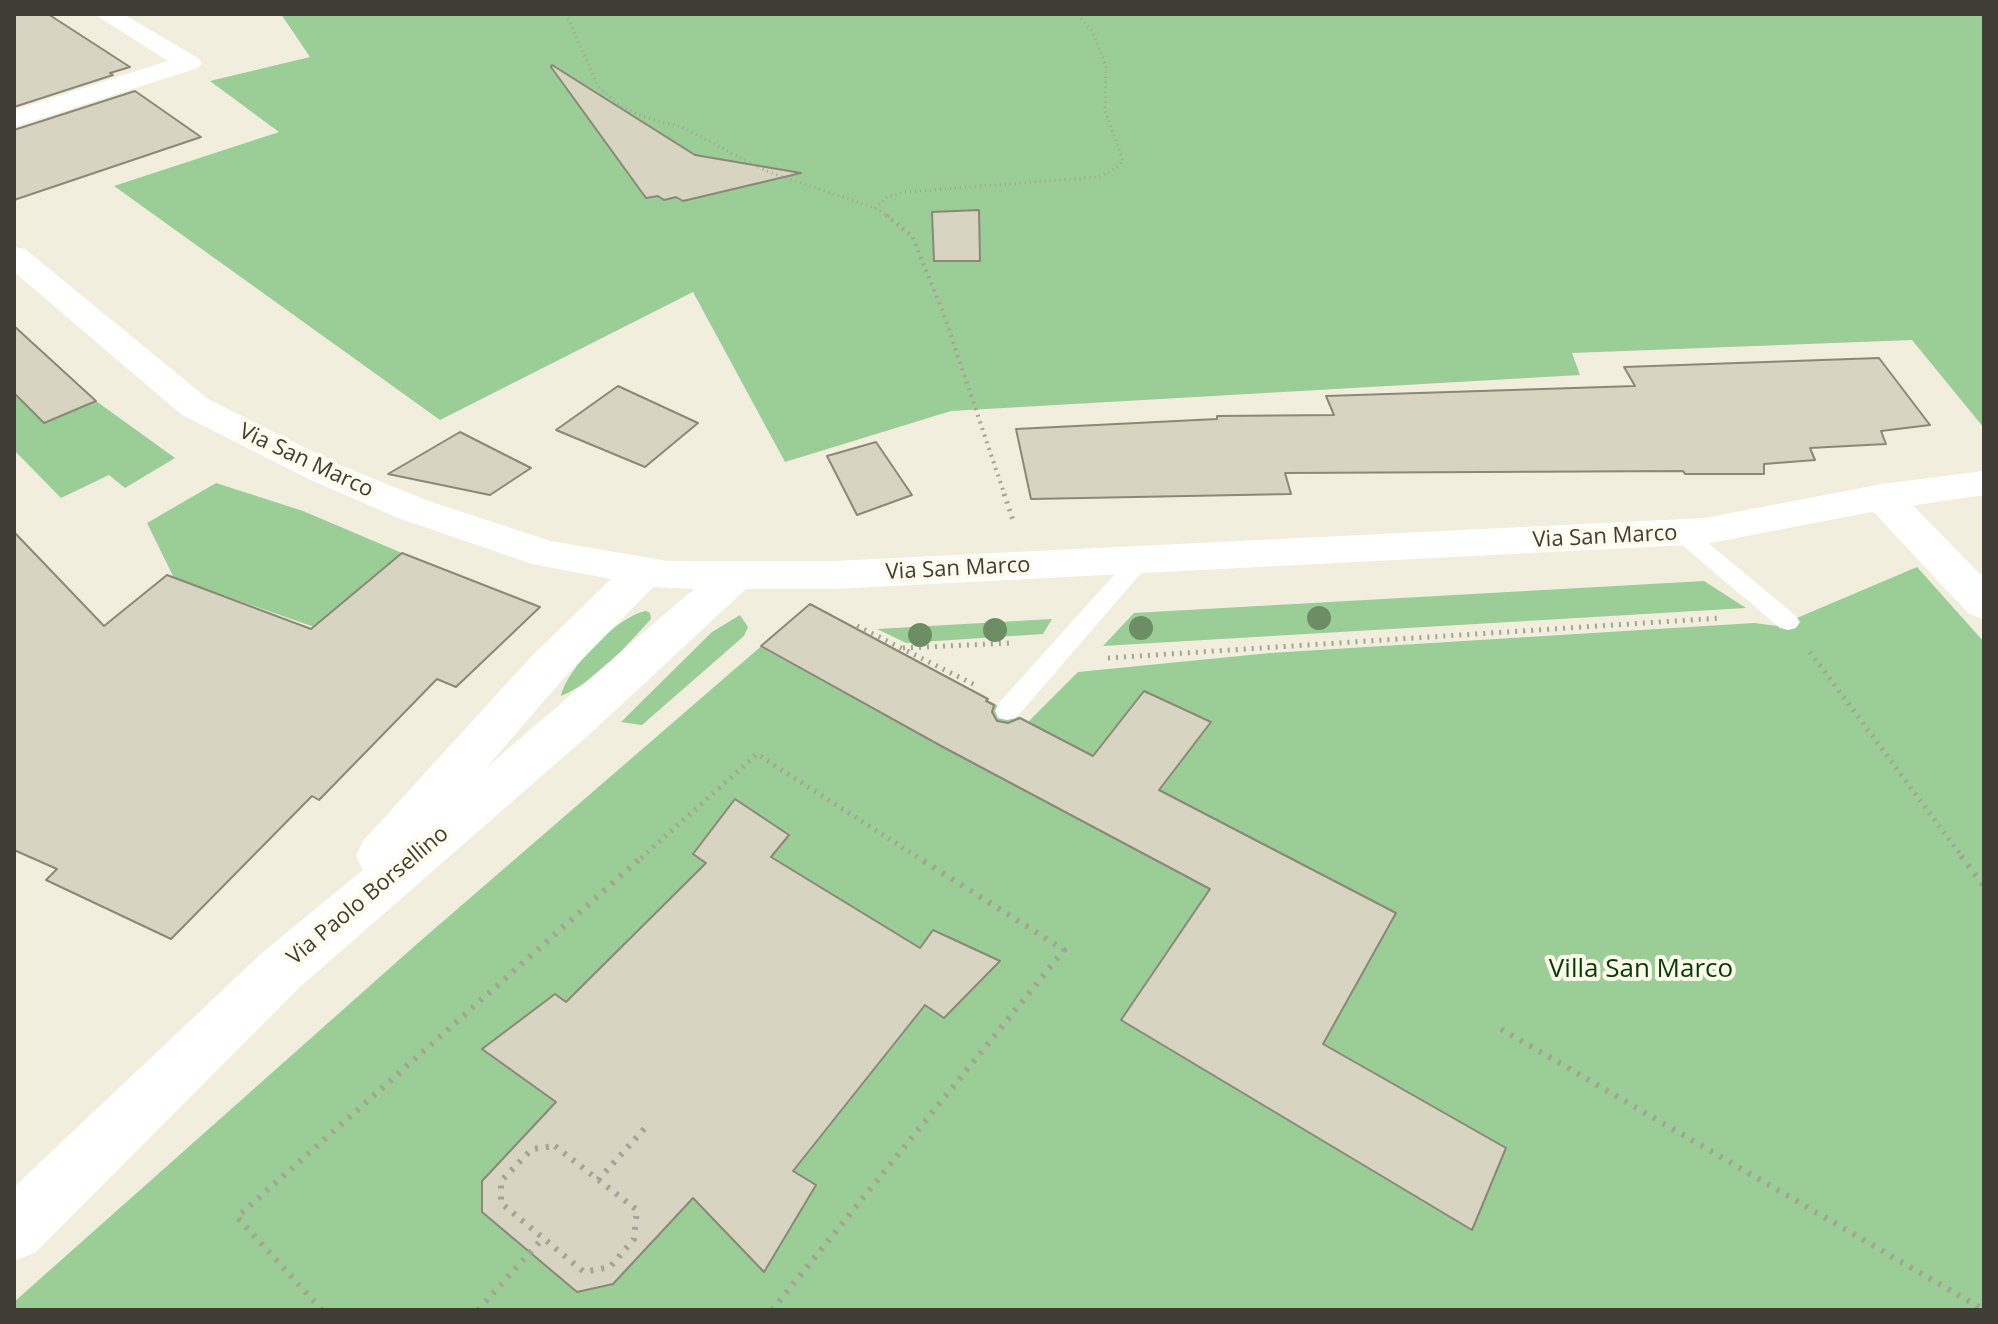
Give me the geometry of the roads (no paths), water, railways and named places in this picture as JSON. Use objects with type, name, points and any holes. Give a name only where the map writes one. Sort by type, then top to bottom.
[{"type":"street","points":[[14,119],[189,63],[106,14]]},
{"type":"street","name":"Via San Marco","points":[[14,256],[195,407],[324,472],[412,509],[546,554],[668,575],[734,577],[1029,565],[1682,533],[1882,497],[1984,483]]},
{"type":"street","points":[[1882,497],[1984,604]]},
{"type":"street","points":[[282,969],[547,668],[644,571]]},
{"type":"street","name":"Via Paolo Borsellino","points":[[14,1230],[282,969],[576,720],[734,577]]},
{"type":"lane","points":[[1682,533],[1788,622]]},
{"type":"lane","points":[[1007,711],[1140,560]]},
{"type":"park label","name":"Villa San Marco","points":[[1641,970]]}]
